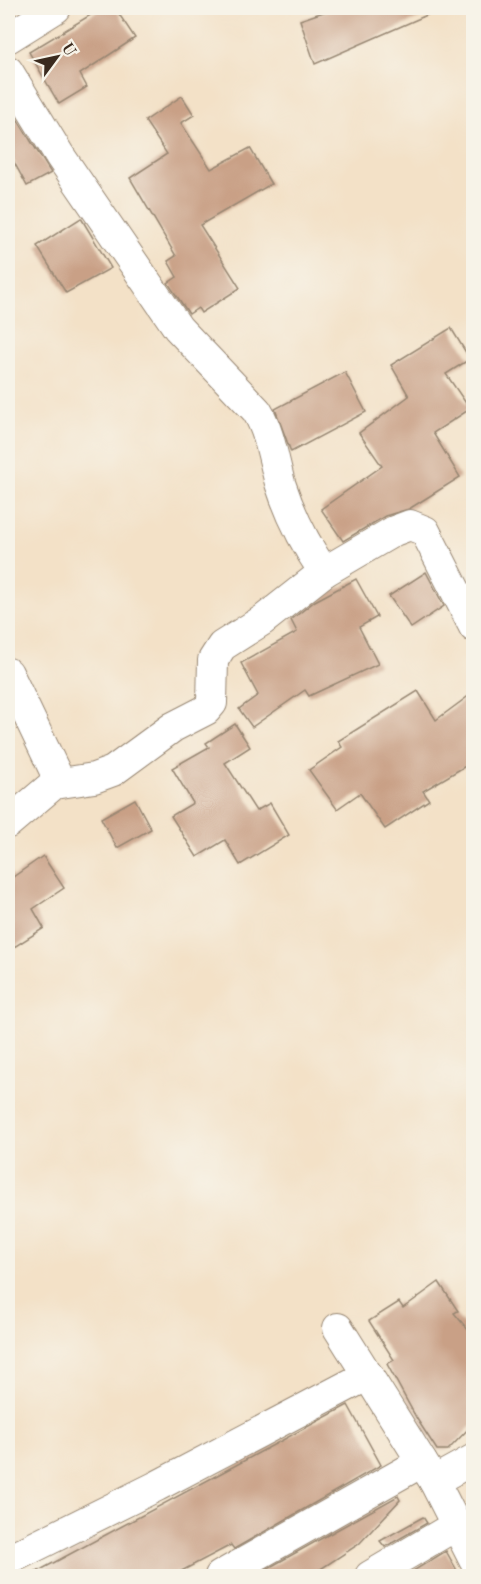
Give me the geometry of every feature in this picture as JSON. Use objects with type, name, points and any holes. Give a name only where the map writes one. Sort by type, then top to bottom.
[{"type":"street","points":[[8,38],[56,8]]},
{"type":"street","points":[[8,71],[60,156],[178,328],[257,411],[266,427],[281,485],[294,517],[308,548],[324,572]]},
{"type":"street","points":[[8,823],[54,784],[94,778],[112,771],[173,727],[206,710],[212,703],[213,660],[222,646],[263,620],[324,572],[394,531],[410,525],[425,531],[474,627]]},
{"type":"street","points":[[8,673],[60,782]]},
{"type":"street","points":[[338,1328],[428,1472],[474,1560]]},
{"type":"street","points":[[8,1560],[157,1486],[368,1375]]},
{"type":"street","points":[[220,1576],[428,1472],[474,1459]]},
{"type":"street","points":[[370,1576],[455,1526]]},
{"type":"building","points":[[102,8],[115,8],[135,38],[80,74],[87,87],[59,104],[29,52]]},
{"type":"building","points":[[335,8],[443,8],[315,64],[300,20]]},
{"type":"building","points":[[182,96],[194,115],[181,123],[211,169],[250,148],[271,184],[200,225],[240,288],[201,313],[198,308],[189,314],[168,283],[177,277],[168,261],[176,256],[130,178],[167,154],[145,121]]},
{"type":"building","points":[[12,111],[51,173],[27,186],[8,151],[8,114]]},
{"type":"building","points":[[81,218],[111,268],[66,293],[37,246]]},
{"type":"building","points":[[451,328],[470,359],[446,374],[470,409],[433,433],[460,477],[409,509],[385,516],[343,541],[321,509],[382,466],[359,433],[409,396],[391,365]]},
{"type":"building","points":[[345,372],[366,412],[291,452],[275,409]]},
{"type":"building","points":[[426,572],[444,606],[411,628],[389,596]]},
{"type":"building","points":[[356,579],[377,617],[359,627],[378,664],[309,696],[305,690],[252,727],[239,709],[258,695],[241,663],[297,632],[291,620],[315,601]]},
{"type":"building","points":[[418,691],[436,720],[474,692],[474,761],[423,791],[429,800],[385,829],[360,793],[337,809],[309,770],[342,747],[338,741]]},
{"type":"building","points":[[235,724],[250,747],[225,763],[256,811],[270,803],[289,835],[240,865],[225,840],[197,857],[171,816],[193,803],[172,768],[209,747],[206,743]]},
{"type":"building","points":[[135,799],[151,829],[117,848],[101,818]]},
{"type":"building","points":[[43,856],[64,888],[33,909],[44,928],[8,951],[8,868],[13,877]]},
{"type":"building","points":[[439,1282],[458,1311],[454,1313],[474,1337],[474,1423],[448,1450],[437,1450],[417,1419],[387,1364],[394,1360],[369,1321],[399,1302],[403,1308]]},
{"type":"building","points":[[348,1405],[381,1465],[234,1549],[231,1545],[172,1576],[29,1576]]},
{"type":"building","points":[[398,1496],[400,1500],[359,1544],[310,1576],[254,1576]]},
{"type":"building","points":[[423,1517],[427,1523],[385,1547],[380,1541]]},
{"type":"building","points":[[446,1551],[460,1576],[405,1576]]}]
